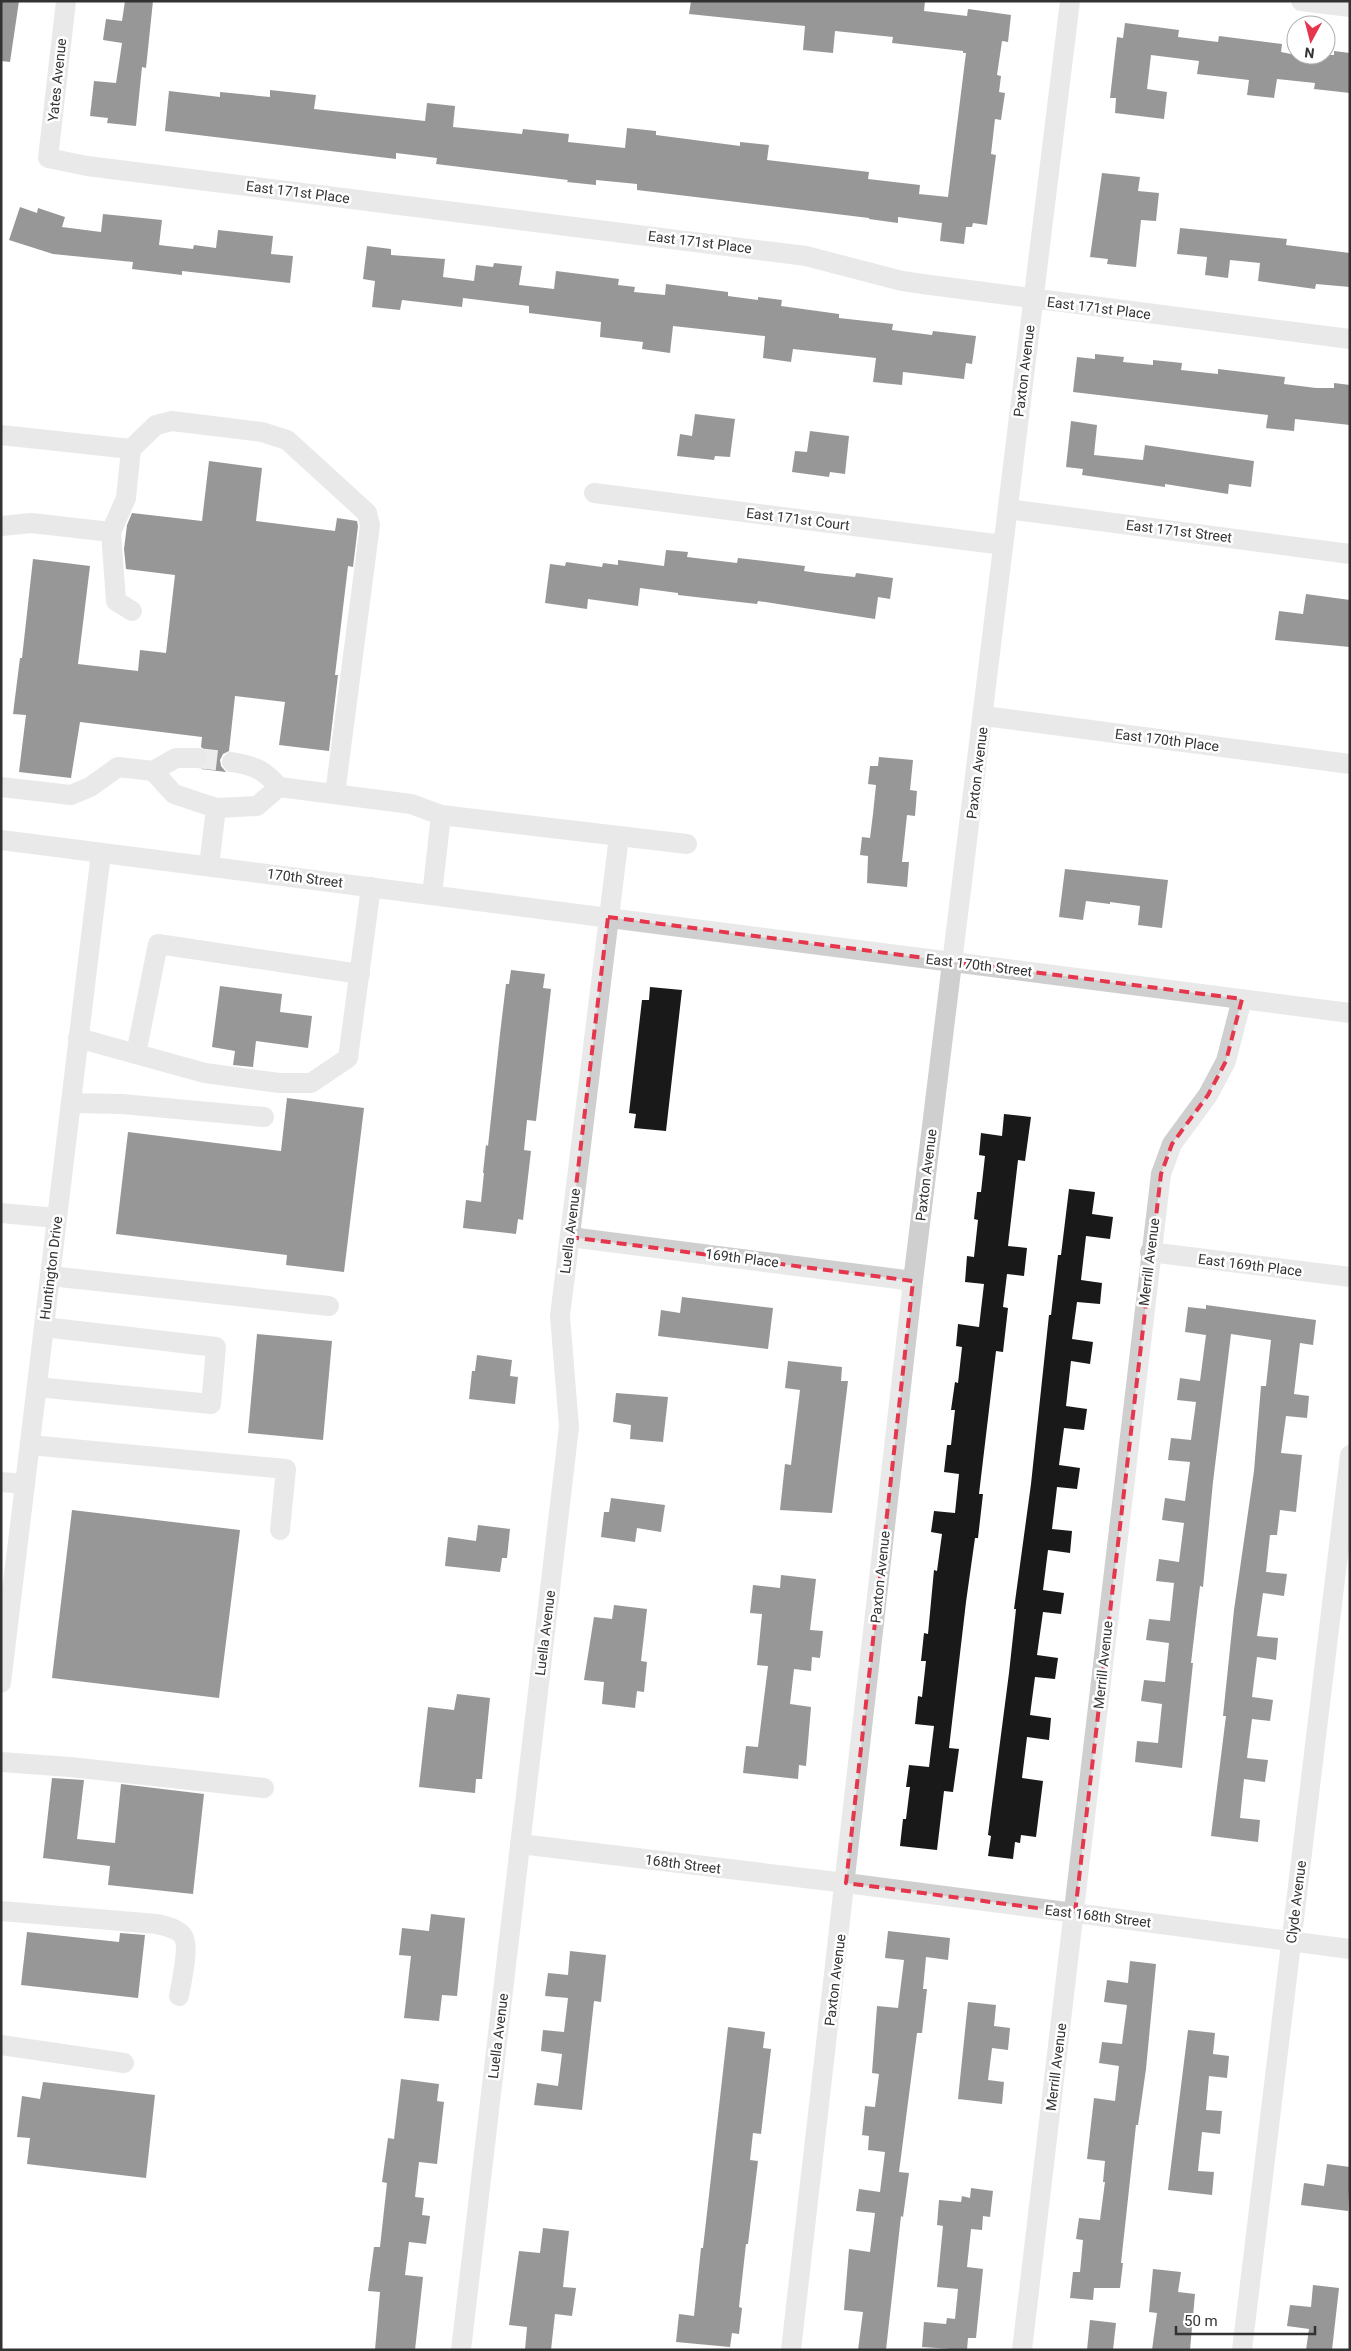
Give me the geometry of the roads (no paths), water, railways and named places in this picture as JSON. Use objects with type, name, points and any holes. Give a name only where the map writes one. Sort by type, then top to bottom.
[{"type":"street","name":"Yates Avenue","points":[[48,158],[66,1]]},
{"type":"street","name":"Paxton Avenue","points":[[791,2350],[846,1883],[913,1281],[984,716],[1003,544],[1070,1]]},
{"type":"street","points":[[1301,1],[1350,7]]},
{"type":"street","name":"East 171st Place","points":[[48,158],[87,166],[806,256],[902,281],[1350,339]]},
{"type":"street","points":[[132,611],[116,601],[111,532],[126,498],[131,449],[156,425],[172,421],[262,432],[287,440],[367,512],[370,525],[335,794]]},
{"type":"street","points":[[1,435],[131,449]]},
{"type":"street","name":"East 171st Court","points":[[594,493],[1003,544]]},
{"type":"street","name":"East 171st Street","points":[[1008,509],[1350,554]]},
{"type":"street","points":[[2,528],[31,523],[111,532]]},
{"type":"street","name":"East 170th Place","points":[[984,716],[1350,764]]},
{"type":"street","points":[[153,772],[176,758],[197,758]]},
{"type":"street","points":[[232,762],[254,766],[266,772],[279,787],[411,804],[440,815],[687,844]]},
{"type":"street","points":[[1,787],[71,795],[90,787],[118,767],[153,772],[174,794],[216,808],[257,806],[279,787]]},
{"type":"street","points":[[208,866],[216,808]]},
{"type":"street","points":[[432,895],[440,815]]},
{"type":"street","name":"Luella Avenue","points":[[461,2350],[570,1427],[560,1316],[619,836]]},
{"type":"street","name":"170th Street","points":[[1,840],[608,917]]},
{"type":"street","name":"Huntington Drive","points":[[1,1683],[101,853]]},
{"type":"street","points":[[78,1038],[205,1074],[279,1083],[312,1082],[348,1058],[371,887]]},
{"type":"street","name":"East 170th Street","points":[[608,917],[1350,1013]]},
{"type":"street","points":[[136,1054],[158,944],[360,974]]},
{"type":"street","name":"Merrill Avenue","points":[[1022,2350],[1075,1914],[1150,1252],[1161,1174],[1172,1144],[1208,1096],[1226,1061],[1242,999]]},
{"type":"street","points":[[71,1102],[122,1104],[264,1117]]},
{"type":"street","points":[[1,1213],[57,1218]]},
{"type":"street","name":"169th Place","points":[[570,1237],[913,1281]]},
{"type":"street","name":"East 169th Place","points":[[1150,1252],[1350,1278]]},
{"type":"street","points":[[50,1276],[329,1306]]},
{"type":"street","points":[[37,1387],[211,1404],[216,1347],[44,1327]]},
{"type":"street","points":[[30,1445],[286,1470],[280,1530]]},
{"type":"street","name":"Clyde Avenue","points":[[1242,2350],[1350,1455]]},
{"type":"street","points":[[1,1482],[25,1484]]},
{"type":"street","points":[[1,1762],[70,1767],[264,1788]]},
{"type":"street","name":"168th Street","points":[[520,1844],[846,1883]]},
{"type":"street","name":"East 168th Street","points":[[846,1883],[1350,1949]]},
{"type":"street","points":[[1,1911],[158,1924],[171,1928],[183,1936],[186,1945],[179,1996]]},
{"type":"street","points":[[1,2045],[124,2063]]},
{"type":"tunnel","points":[[197,758],[232,762]]}]
